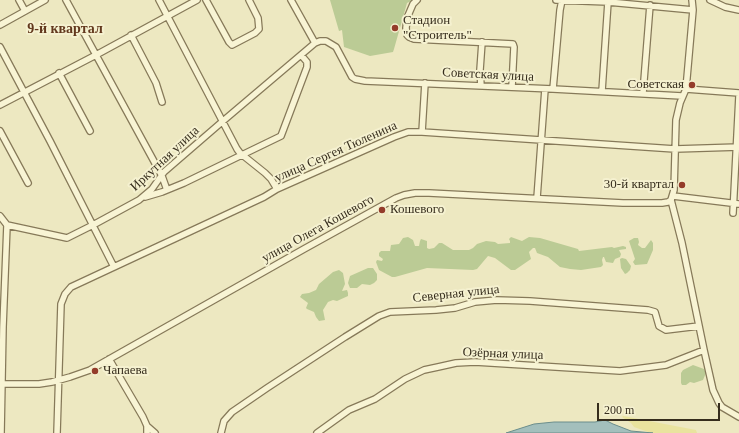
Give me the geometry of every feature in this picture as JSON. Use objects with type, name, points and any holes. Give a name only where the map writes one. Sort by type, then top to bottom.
[{"type":"street","points":[[20,0],[25,11]]},
{"type":"street","points":[[0,25],[45,0]]},
{"type":"street","points":[[66,0],[162,176],[167,190]]},
{"type":"street","points":[[159,0],[239,153],[265,173],[277,189]]},
{"type":"street","points":[[0,105],[197,0]]},
{"type":"street","points":[[206,0],[231,45],[236,44],[257,32],[259,29],[258,18],[249,0]]},
{"type":"street","points":[[291,0],[315,42]]},
{"type":"street","points":[[417,0],[413,4],[407,18],[406,28],[407,35],[409,37],[414,39],[512,44],[514,45],[512,87]]},
{"type":"street","points":[[556,0],[650,5],[693,10]]},
{"type":"street","points":[[553,89],[562,0]]},
{"type":"street","points":[[692,0],[693,10],[686,89],[682,96],[676,120],[672,198],[713,390],[722,407],[739,417]]},
{"type":"street","points":[[710,0],[725,7],[739,10]]},
{"type":"street","points":[[602,91],[608,2]]},
{"type":"street","points":[[643,93],[650,5]]},
{"type":"street","points":[[131,35],[156,82],[162,102]]},
{"type":"street","name":"Советская улица","points":[[315,42],[326,41],[336,47],[350,74],[355,79],[365,82],[424,83],[682,96]]},
{"type":"street","name":"Иркутная улица","points":[[7,225],[65,238],[93,225],[143,197],[152,189],[162,176],[223,121],[315,42]]},
{"type":"street","points":[[481,86],[480,70],[482,42]]},
{"type":"street","points":[[0,47],[114,267]]},
{"type":"street","points":[[143,197],[167,190],[278,138],[282,134],[307,67],[307,62],[301,55]]},
{"type":"street","points":[[59,74],[90,131]]},
{"type":"street","points":[[422,132],[424,83]]},
{"type":"street","points":[[537,198],[540,140],[545,89]]},
{"type":"street","points":[[686,89],[739,95],[736,203],[733,213]]},
{"type":"street","points":[[0,131],[28,183]]},
{"type":"street","name":"улица Сергея Тюленина","points":[[59,380],[61,308],[63,297],[71,287],[258,200],[277,189],[400,134],[422,132],[675,149],[737,147]]},
{"type":"street","name":"улица Олега Кошевого","points":[[1,384],[39,384],[59,380],[84,372],[402,196],[415,193],[425,193],[623,203],[662,203],[668,202],[672,198],[736,203]]},
{"type":"street","points":[[0,216],[7,225],[1,384],[1,433]]},
{"type":"street","name":"Северная улица","points":[[221,433],[224,421],[232,412],[379,316],[390,312],[436,310],[452,308],[469,303],[497,300],[530,301],[648,310],[655,312],[659,326],[666,330],[699,326]]},
{"type":"street","name":"Озёрная улица","points":[[317,433],[349,410],[374,399],[405,379],[424,370],[456,363],[476,362],[620,371],[666,365],[704,350]]},
{"type":"street","points":[[109,359],[147,426],[155,433]]},
{"type":"street","points":[[57,433],[59,380]]},
{"type":"street","points":[[147,426],[147,433]]},
{"type":"green space","points":[[330,0],[413,0],[407,3],[393,52],[370,56],[344,47],[342,30],[339,31]]},
{"type":"green space","points":[[408,237],[413,240],[415,246],[419,246],[421,239],[427,241],[427,248],[429,249],[434,248],[439,243],[442,243],[453,250],[469,250],[477,244],[486,241],[495,242],[498,244],[510,243],[509,239],[511,237],[522,241],[529,237],[540,238],[578,249],[579,251],[623,246],[626,247],[626,249],[619,250],[621,254],[620,257],[615,259],[613,263],[606,262],[603,257],[603,265],[601,267],[581,270],[560,267],[548,257],[537,253],[535,248],[533,248],[529,252],[531,259],[515,270],[511,270],[495,258],[488,256],[477,269],[473,270],[427,268],[392,277],[379,270],[376,262],[377,260],[382,261],[383,259],[379,256],[379,253],[381,251],[390,251],[391,245],[399,244],[403,238]]},
{"type":"green space","points":[[634,238],[638,238],[638,245],[642,248],[645,248],[651,240],[653,243],[653,250],[647,264],[635,265],[633,262],[635,259],[629,241]]},
{"type":"green space","points":[[620,259],[626,259],[631,266],[630,270],[625,274],[621,268]]},
{"type":"green space","points":[[368,268],[373,268],[377,274],[377,280],[370,285],[362,284],[357,288],[350,288],[348,283],[350,276]]},
{"type":"green space","points":[[339,270],[343,273],[345,284],[342,291],[347,290],[348,296],[337,301],[333,300],[328,302],[323,310],[325,320],[319,321],[314,312],[306,308],[308,303],[300,297],[302,294],[316,290],[319,284],[333,272]]},
{"type":"green space","points":[[693,365],[704,369],[706,373],[703,380],[682,385],[681,373],[683,370]]},
{"type":"sand","points":[[622,417],[696,430],[697,433],[651,433],[634,427]]},
{"type":"water","points":[[605,420],[631,431],[653,433],[506,433],[534,424],[554,422],[595,422]]},
{"type":"place","name":"Стадион \"Строитель\"","points":[[395,28]]},
{"type":"place","name":"Советская","points":[[692,85]]},
{"type":"place","name":"30-й квартал","points":[[682,185]]},
{"type":"place","name":"Кошевого","points":[[382,210]]},
{"type":"place","name":"Чапаева","points":[[95,371]]},
{"type":"district","name":"9-й квартал","points":[[65,29]]}]
